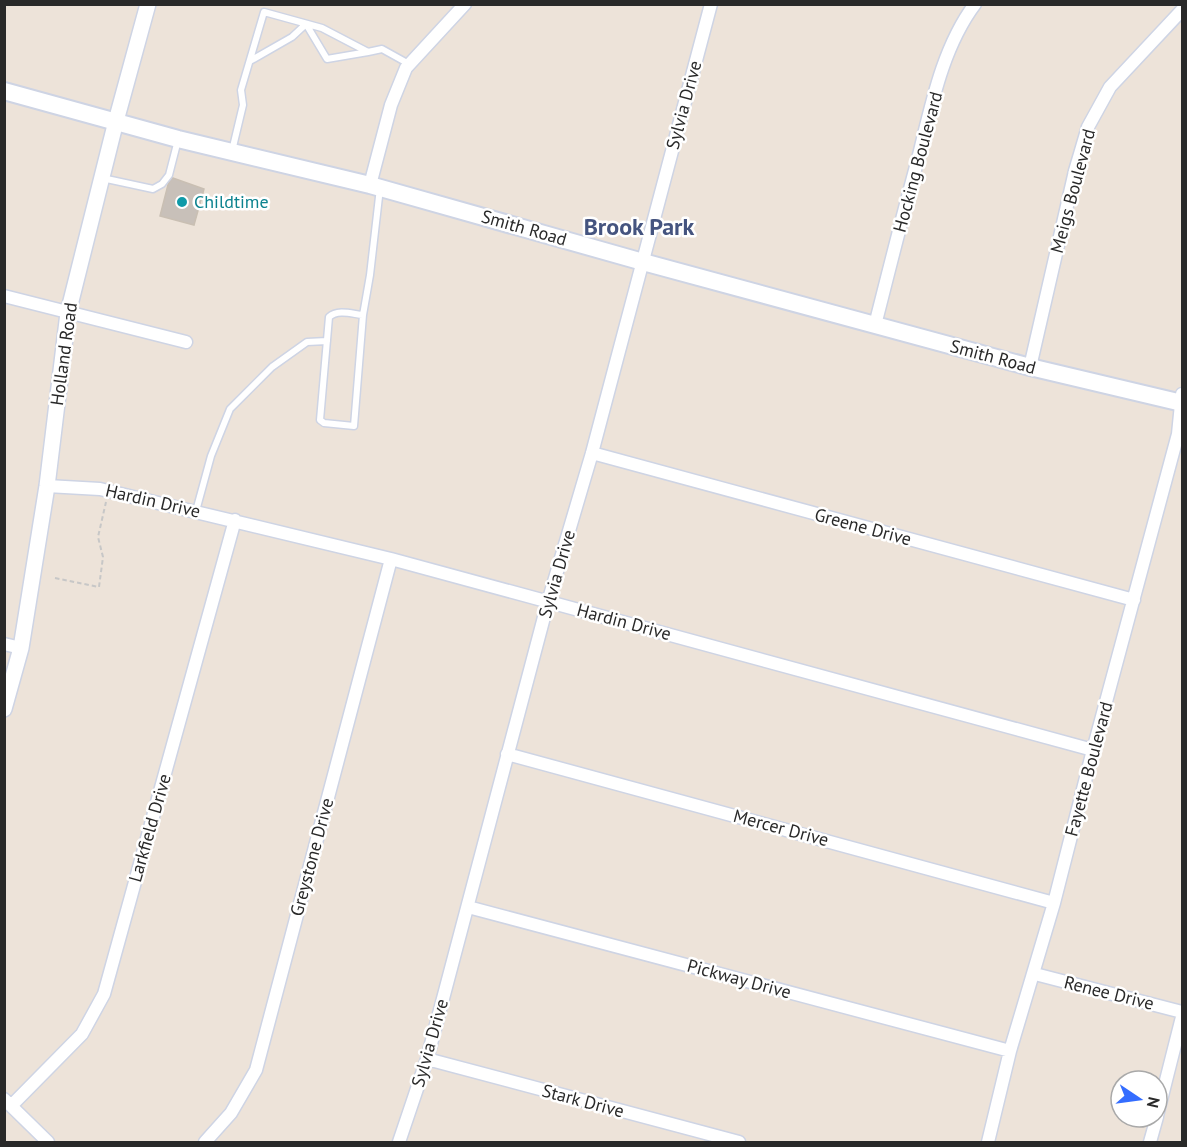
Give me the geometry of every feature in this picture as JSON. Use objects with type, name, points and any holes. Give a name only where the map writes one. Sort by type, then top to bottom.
[{"type":"main road","name":"Smith Road","points":[[4,91],[178,139],[375,186],[1029,367],[1182,400]]},
{"type":"street","name":"Holland Road","points":[[4,709],[21,648],[47,486],[68,313],[148,4]]},
{"type":"street","points":[[375,186],[391,105],[409,64],[465,4]]},
{"type":"street","name":"Sylvia Drive","points":[[399,1143],[427,1059],[507,754],[548,602],[592,453],[711,4]]},
{"type":"street","name":"Hocking Boulevard","points":[[875,325],[932,103],[946,59],[964,19],[975,4]]},
{"type":"street","name":"Meigs Boulevard","points":[[1029,367],[1075,171],[1088,127],[1110,87],[1182,10]]},
{"type":"street","points":[[4,296],[186,342]]},
{"type":"street","name":"Fayette Boulevard","points":[[988,1143],[1010,1051],[1035,974],[1178,434],[1182,400]]},
{"type":"street","name":"Greene Drive","points":[[592,453],[1134,600]]},
{"type":"street","name":"Hardin Drive","points":[[47,486],[108,491],[391,559],[1093,750]]},
{"type":"street","name":"Larkfield Drive","points":[[8,1103],[82,1034],[104,994],[236,520]]},
{"type":"street","name":"Greystone Drive","points":[[205,1143],[231,1113],[256,1070],[391,559]]},
{"type":"street","points":[[4,644],[21,648]]},
{"type":"street","name":"Mercer Drive","points":[[507,754],[1054,903]]},
{"type":"street","name":"Pickway Drive","points":[[468,907],[1010,1051]]},
{"type":"street","name":"Renee Drive","points":[[1035,974],[1182,1012]]},
{"type":"street","points":[[1169,1069],[1182,1017]]},
{"type":"street","name":"Stark Drive","points":[[427,1059],[739,1143]]},
{"type":"street","points":[[8,1103],[48,1143]]},
{"type":"lane","points":[[232,152],[243,105],[241,90],[264,12],[322,28],[368,52]]},
{"type":"lane","points":[[306,24],[327,59],[382,49],[409,64]]},
{"type":"lane","points":[[250,61],[292,37],[306,24]]},
{"type":"lane","points":[[102,178],[153,189],[162,184],[169,175],[178,139]]},
{"type":"lane","points":[[363,315],[333,313],[328,322],[320,420],[327,423],[354,426],[363,315],[370,275],[375,186]]},
{"type":"lane","points":[[196,511],[211,456],[230,409],[272,367],[307,342],[327,341]]},
{"type":"path","points":[[55,579],[99,587],[103,557],[98,537],[108,491]]},
{"type":"building","name":"Childtime","points":[[170,177],[204,189],[194,225],[160,216]]},
{"type":"place","name":"Childtime","points":[[182,202]]},
{"type":"district","name":"Brook Park","points":[[639,227]]}]
